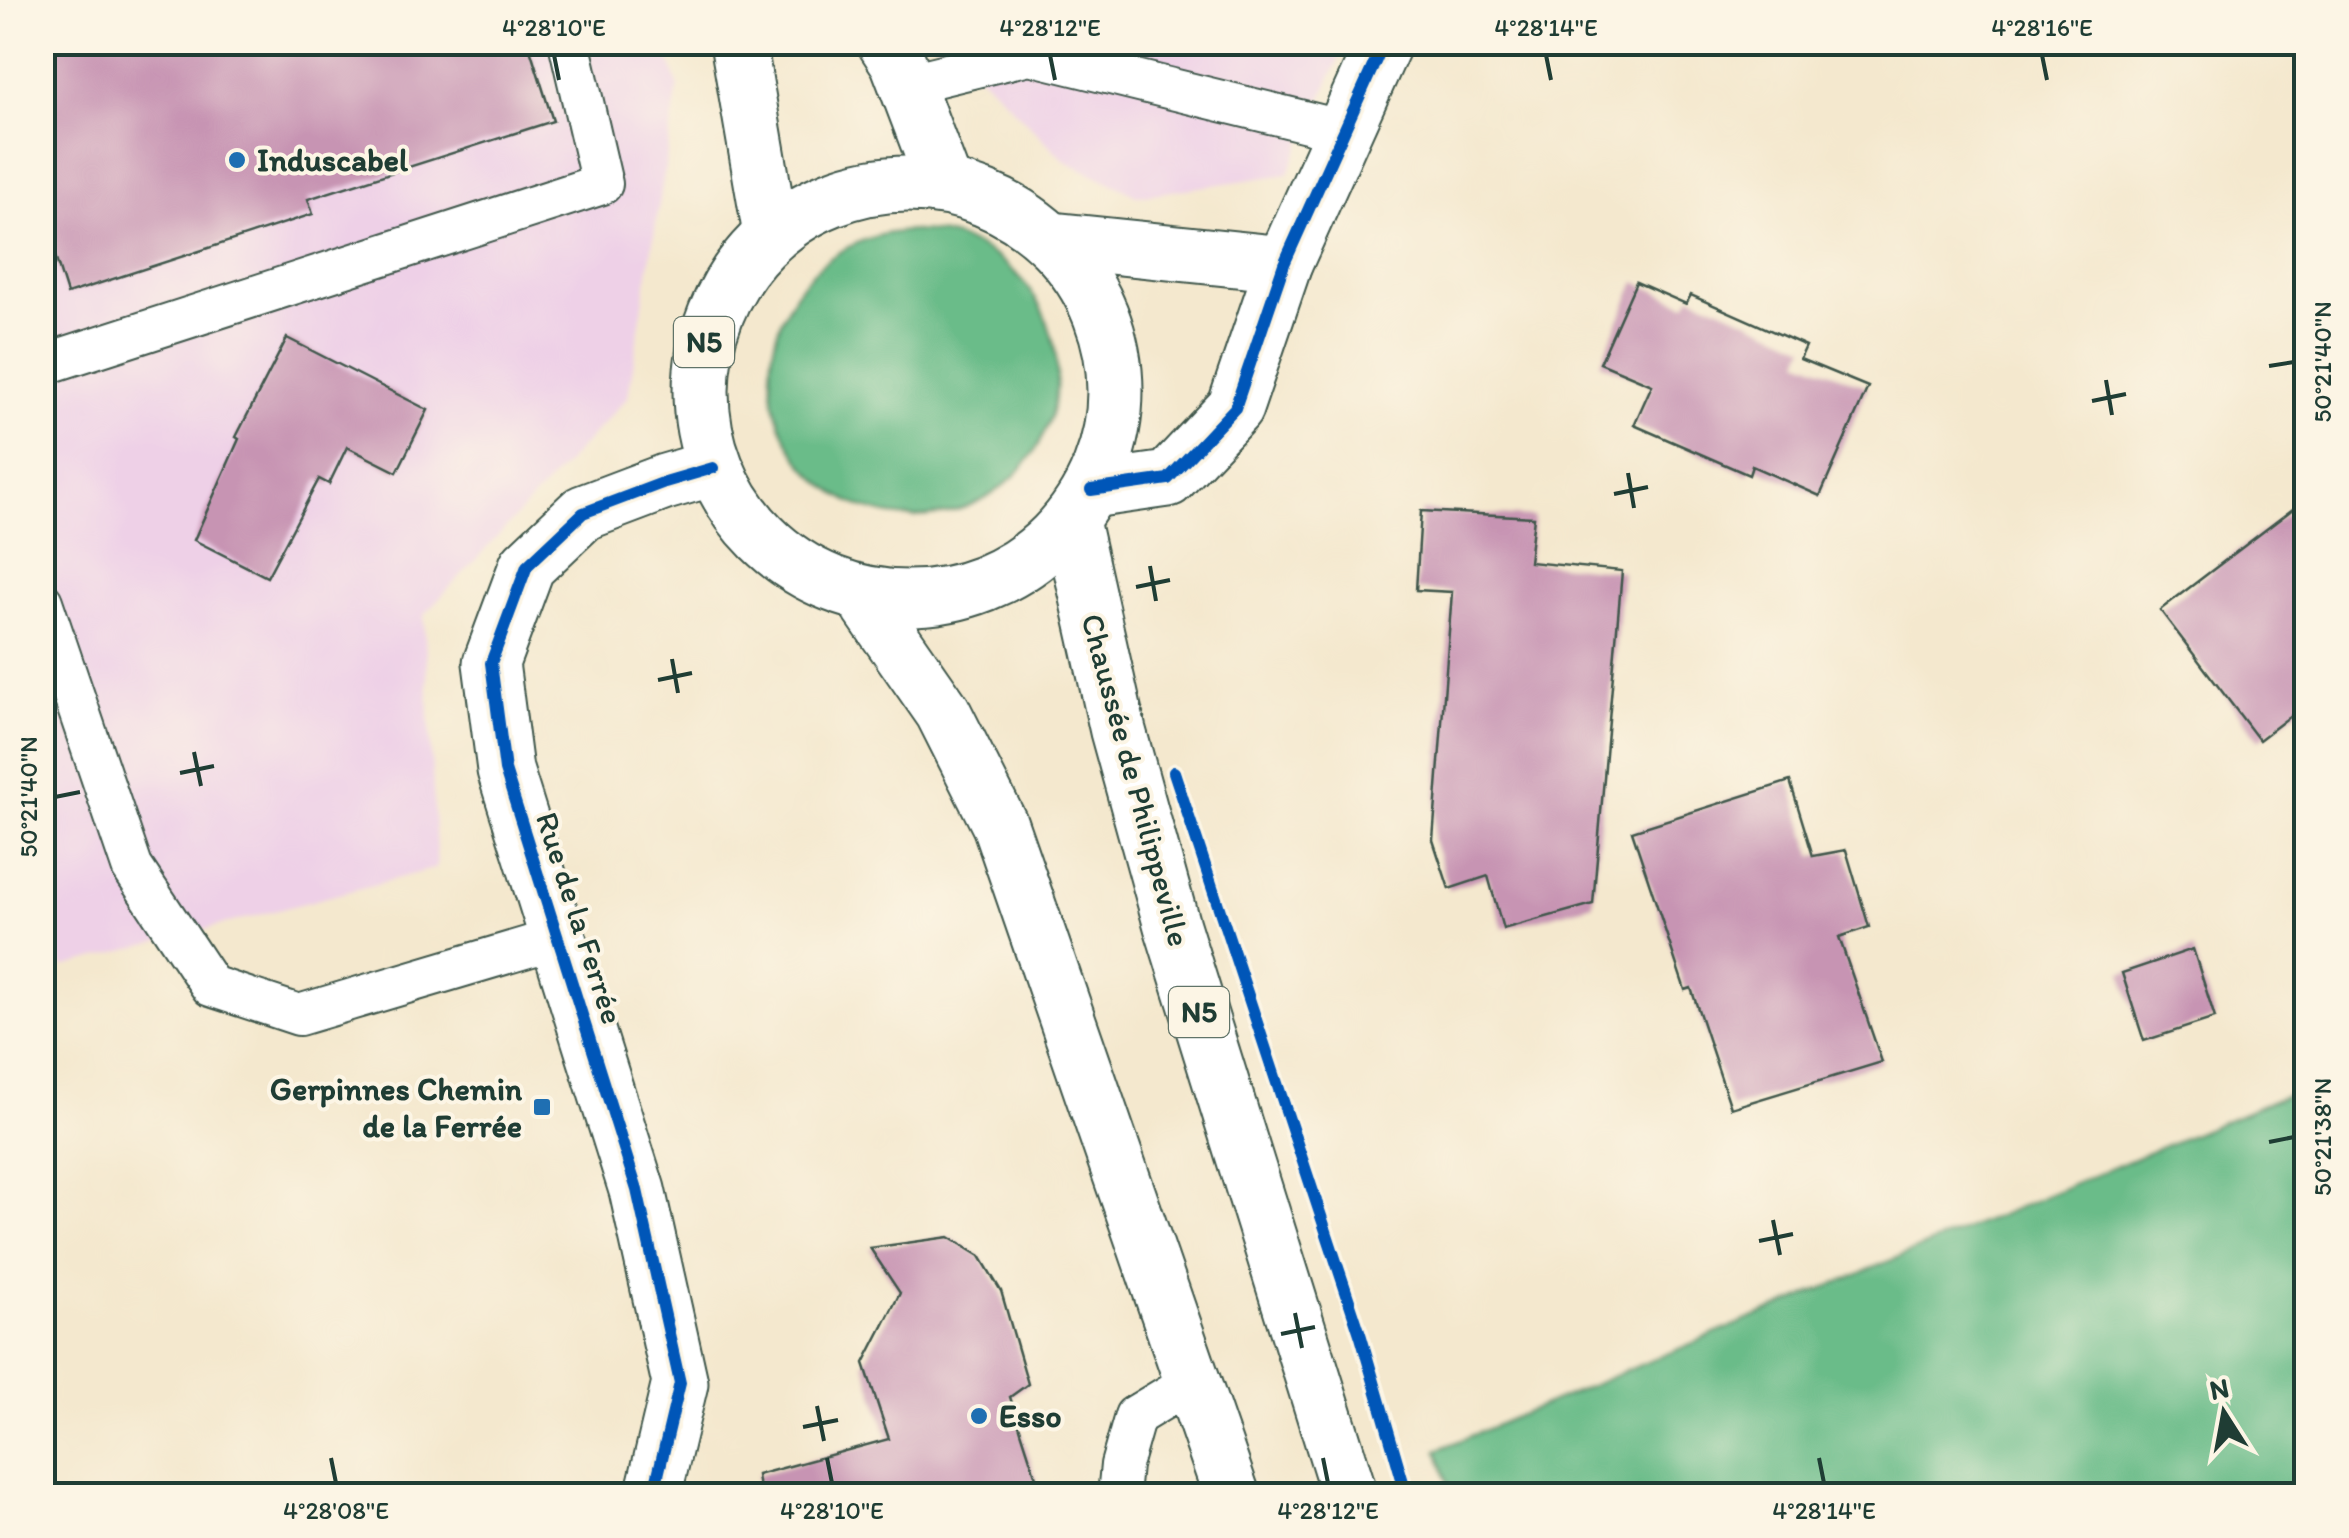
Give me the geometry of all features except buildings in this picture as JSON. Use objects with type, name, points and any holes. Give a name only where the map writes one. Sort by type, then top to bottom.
[{"type":"main road","points":[[738,42],[771,234]]},
{"type":"main road","points":[[1081,506],[1168,479],[1235,408],[1284,264],[1384,42]]},
{"type":"main road","points":[[895,64],[944,186]]},
{"type":"main road","name":"N5","points":[[882,184],[944,186],[1003,205],[1052,240],[1077,270],[1097,303],[1112,349],[1116,397],[1109,444],[1081,506],[1028,560],[976,587],[919,600],[860,594],[798,569],[747,526],[713,468],[699,405],[704,342],[730,282],[771,234],[824,201],[882,184]]},
{"type":"main road","points":[[1052,240],[1284,264]]},
{"type":"main road","name":"Rue de la Ferrée","points":[[653,1496],[680,1383],[637,1190],[504,770],[491,664],[527,566],[583,513],[713,468]]},
{"type":"main road","name":"Chaussée de Philippeville","points":[[1081,506],[1118,731],[1172,926],[1350,1496]]},
{"type":"main road","points":[[860,594],[943,712],[1000,826],[1232,1496]]},
{"type":"lane","points":[[42,364],[602,184],[569,42]]},
{"type":"lane","points":[[895,64],[1029,54],[1344,130]]},
{"type":"lane","points":[[42,602],[132,867],[211,986],[300,1015],[558,938]]},
{"type":"lane","points":[[1118,1496],[1121,1465],[1136,1416],[1193,1381]]},
{"type":"shaded area","points":[[42,43],[664,43],[678,86],[628,397],[424,615],[437,868],[63,967],[42,903]]},
{"type":"shaded area","points":[[934,43],[1346,43],[1288,174],[1138,196],[1065,161],[985,80]]},
{"type":"green space","points":[[914,231],[942,233],[969,242],[994,255],[1015,273],[1033,294],[1046,319],[1055,346],[1055,402],[1046,429],[1033,454],[1015,475],[994,493],[969,506],[942,515],[914,517],[886,515],[859,506],[834,493],[813,475],[795,454],[782,429],[773,402],[771,374],[773,346],[782,319],[795,294],[813,273],[834,255],[859,242],[886,233]]},
{"type":"green space","points":[[2306,1087],[2306,1495],[1452,1495],[1437,1450]]},
{"type":"cycle path","points":[[1091,490],[1168,479],[1235,408],[1284,264],[1384,42]]},
{"type":"cycle path","points":[[653,1496],[680,1383],[637,1190],[505,770],[491,663],[527,566],[583,513],[713,468]]},
{"type":"cycle path","points":[[1174,772],[1361,1337],[1407,1496]]},
{"type":"place","name":"Induscabel","points":[[237,160]]},
{"type":"place","name":"Gerpinnes Chemin de la Ferrée","points":[[542,1107]]},
{"type":"place","name":"Esso","points":[[979,1416]]}]
